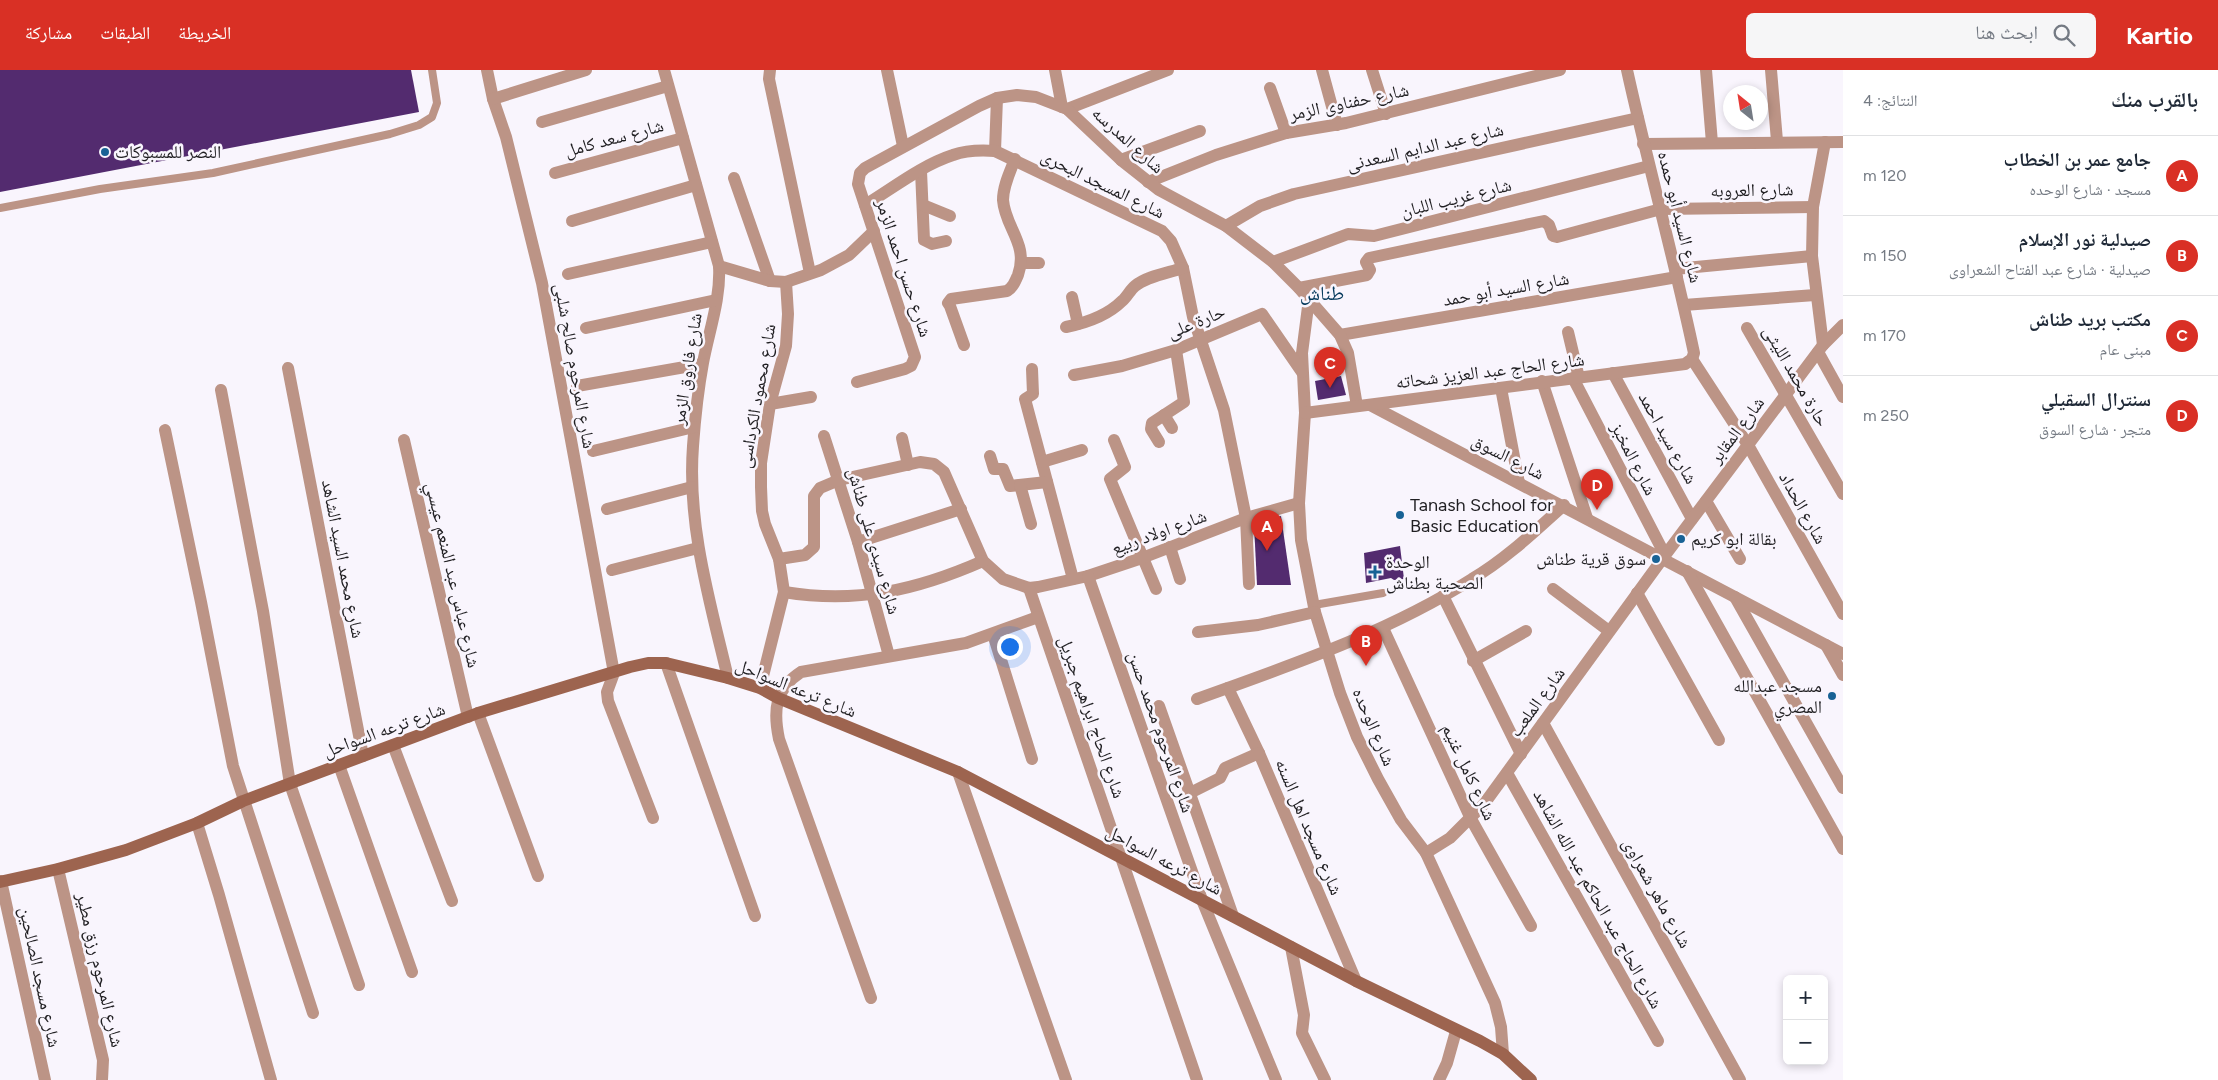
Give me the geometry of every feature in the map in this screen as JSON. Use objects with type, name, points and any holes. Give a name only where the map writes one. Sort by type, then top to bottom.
[{"type":"main road","name":"شارع ترعه السواحل","points":[[1,882],[58,869],[126,850],[197,823],[243,801],[473,715],[648,663],[666,663],[760,688],[778,698],[958,772],[1356,981],[1503,1054],[1531,1080]]},
{"type":"street","name":"شارع المرحوم صالح شلبى","points":[[487,70],[493,99],[506,137],[542,283],[614,673]]},
{"type":"street","points":[[493,99],[553,75],[585,70]]},
{"type":"street","name":"شارع فاروق الزمر","points":[[664,70],[720,266],[716,300],[702,364],[694,427],[692,487],[698,548],[728,678]]},
{"type":"street","points":[[770,70],[769,79],[810,273]]},
{"type":"street","points":[[887,70],[903,146]]},
{"type":"street","points":[[1055,70],[1065,108],[1168,70]]},
{"type":"street","points":[[1322,70],[1337,125]]},
{"type":"street","points":[[1372,70],[1386,114]]},
{"type":"street","name":"شارع حفناوى الزمر","points":[[1148,182],[1216,155],[1286,133],[1337,125],[1386,114],[1560,70]]},
{"type":"street","name":"شارع السيد أبو حمده","points":[[1627,70],[1643,144],[1684,305],[1694,353],[1692,358]]},
{"type":"street","points":[[1706,70],[1712,142]]},
{"type":"street","points":[[1771,70],[1776,141]]},
{"type":"street","points":[[542,122],[668,86]]},
{"type":"street","points":[[1270,88],[1286,133]]},
{"type":"street","name":"شارع المدرسه","points":[[858,184],[860,173],[865,168],[903,146],[997,98],[1017,95],[1036,97],[1065,108],[1121,160],[1148,182],[1159,190],[1226,226],[1273,262],[1299,288],[1340,335],[1348,353],[1363,405]]},
{"type":"street","points":[[995,150],[997,98]]},
{"type":"street","name":"شارع عبد الدايم السعدنى","points":[[1226,226],[1260,206],[1294,194],[1638,118]]},
{"type":"street","points":[[1121,160],[1200,130]]},
{"type":"street","name":"شارع سعد كامل","points":[[555,173],[683,138]]},
{"type":"street","points":[[1643,144],[1776,141],[1843,142]]},
{"type":"street","points":[[1825,142],[1813,207],[1812,256],[1821,348],[1843,397]]},
{"type":"street","name":"شارع المسجد البحرى","points":[[866,205],[921,171],[953,155],[974,150],[995,150],[1162,231],[1171,241],[1183,268],[1200,340],[1224,410],[1246,518],[1249,584]]},
{"type":"street","points":[[964,345],[950,306],[950,299],[1007,291],[1013,287],[1021,263],[1019,242],[1007,218],[1003,200],[1006,184],[1015,159]]},
{"type":"street","name":"شارع غريب اللبان","points":[[1273,262],[1348,234],[1374,236],[1649,166]]},
{"type":"street","points":[[921,171],[924,240],[932,244],[946,241]]},
{"type":"street","points":[[734,178],[770,281]]},
{"type":"street","name":"شارع حسن احمد الزمر","points":[[857,382],[905,369],[911,366],[915,357],[858,184]]},
{"type":"street","points":[[572,221],[696,185]]},
{"type":"street","points":[[923,205],[950,216]]},
{"type":"street","name":"شارع العروبه","points":[[1299,288],[1367,275],[1370,270],[1366,262],[1369,258],[1544,221],[1549,225],[1553,236],[1556,237],[1661,209],[1813,207]]},
{"type":"street","points":[[720,266],[770,281],[786,282],[821,270],[848,255],[874,231]]},
{"type":"street","points":[[568,274],[712,242]]},
{"type":"street","name":"شارع السيد أبو حمد","points":[[1340,335],[1676,273],[1812,256]]},
{"type":"street","points":[[1021,263],[1039,263]]},
{"type":"street","points":[[1072,297],[1072,326],[1090,321],[1112,309],[1135,286],[1144,281],[1183,268]]},
{"type":"street","name":"شارع محمود الكرداسى","points":[[760,688],[784,592],[780,559],[765,524],[761,487],[761,463],[770,404],[786,346],[788,314],[786,282]]},
{"type":"street","points":[[1684,305],[1815,295]]},
{"type":"street","name":"شارع الوحده","points":[[1309,299],[1304,335],[1302,372],[1305,413],[1299,503],[1301,540],[1314,609],[1357,737],[1401,820],[1426,853],[1495,1002],[1501,1027],[1503,1054]]},
{"type":"street","points":[[586,328],[716,300]]},
{"type":"street","name":"حارة على","points":[[1074,375],[1122,366],[1176,350],[1262,314],[1302,372]]},
{"type":"street","name":"شارع المقابر","points":[[1664,556],[1821,348],[1843,325]]},
{"type":"street","name":"حارة محمد الليثى","points":[[1748,328],[1843,494]]},
{"type":"street","name":"شارع المخبز","points":[[1568,332],[1576,378],[1664,556]]},
{"type":"street","points":[[1158,442],[1150,426],[1184,402],[1176,350]]},
{"type":"street","name":"شارع الحاج عبد العزيز شحاته","points":[[1305,413],[1542,381],[1680,365],[1692,358]]},
{"type":"street","name":"شارع الحداد","points":[[1692,358],[1748,445],[1843,614]]},
{"type":"street","points":[[577,386],[702,364]]},
{"type":"street","name":"شارع محمد السيد الشاهد","points":[[288,368],[362,756]]},
{"type":"street","points":[[1032,369],[1033,394],[1025,399],[1073,579]]},
{"type":"street","name":"شارع سيد احمد","points":[[1613,373],[1692,519]]},
{"type":"street","points":[[1542,381],[1587,518]]},
{"type":"street","points":[[1501,388],[1519,483]]},
{"type":"street","points":[[221,390],[263,612],[290,784],[358,985]]},
{"type":"street","points":[[770,404],[810,397]]},
{"type":"street","name":"شارع السوق","points":[[1363,405],[1664,556],[1687,571],[1843,654]]},
{"type":"street","points":[[1164,415],[1172,428]]},
{"type":"street","points":[[593,451],[694,427]]},
{"type":"street","points":[[165,430],[200,593],[225,732],[243,801],[313,1014]]},
{"type":"street","name":"شارع سيدى على طناش","points":[[824,436],[858,542],[889,656]]},
{"type":"street","points":[[902,438],[908,464]]},
{"type":"street","name":"شارع عباس عبد المنعم عيسي","points":[[404,440],[473,715],[538,876]]},
{"type":"street","points":[[1114,440],[1125,467],[1110,479],[1156,589]]},
{"type":"street","points":[[1042,462],[1082,450]]},
{"type":"street","points":[[990,456],[994,469],[1003,469],[1009,485],[1047,482]]},
{"type":"street","points":[[780,559],[805,555],[810,552],[816,541],[814,496],[820,488],[839,480],[920,462],[934,464],[944,472],[983,561],[1003,579],[1029,588]]},
{"type":"street","points":[[1020,485],[1031,524]]},
{"type":"street","points":[[607,509],[692,487]]},
{"type":"street","points":[[1706,501],[1740,559]]},
{"type":"street","name":"شارع اولاد ربيع","points":[[1029,588],[1088,576],[1142,558],[1246,518],[1299,503]]},
{"type":"street","points":[[1197,699],[1327,651],[1383,628],[1473,579],[1504,557],[1564,505]]},
{"type":"street","points":[[858,542],[960,509]]},
{"type":"street","points":[[1170,547],[1180,579]]},
{"type":"street","points":[[612,570],[698,548]]},
{"type":"street","name":"شارع الملعب","points":[[1426,853],[1450,838],[1471,819],[1521,754],[1664,556]]},
{"type":"street","points":[[784,592],[812,596],[872,595],[911,588],[948,576],[983,561]]},
{"type":"street","points":[[1687,571],[1843,849]]},
{"type":"street","name":"شارع المرحوم محمد حسن","points":[[1088,576],[1202,900],[1276,1080]]},
{"type":"street","name":"شارع الحاج ابراهيم جبريل","points":[[1029,588],[1197,1080]]},
{"type":"street","points":[[1553,589],[1609,631]]},
{"type":"street","points":[[1637,593],[1719,740]]},
{"type":"street","points":[[1443,596],[1521,754]]},
{"type":"street","points":[[1734,596],[1843,788]]},
{"type":"street","points":[[1198,632],[1258,625],[1314,609]]},
{"type":"street","points":[[871,998],[779,739],[774,717],[778,698],[789,679],[801,672],[966,643],[1038,617]]},
{"type":"street","name":"شارع كامل غنيم","points":[[1383,628],[1471,819],[1531,926]]},
{"type":"street","points":[[1473,660],[1526,631]]},
{"type":"street","points":[[993,634],[1032,759]]},
{"type":"street","points":[[1826,645],[1843,675]]},
{"type":"street","points":[[666,663],[710,781],[756,916]]},
{"type":"street","points":[[614,673],[607,692],[608,701],[653,818]]},
{"type":"street","name":"شارع مسجد اهل السنه","points":[[1228,688],[1259,753],[1356,981]]},
{"type":"street","points":[[1159,706],[1232,916]]},
{"type":"street","name":"شارع ماهر شعراوى","points":[[1543,723],[1740,1080]]},
{"type":"street","points":[[393,744],[452,901]]},
{"type":"street","points":[[1190,793],[1220,778],[1225,768],[1259,753]]},
{"type":"street","points":[[339,765],[412,972]]},
{"type":"street","points":[[958,772],[1066,1080]]},
{"type":"street","name":"شارع الحاج عبد الحاكم عبد الله الشاهد","points":[[1506,774],[1658,1041]]},
{"type":"street","points":[[197,823],[220,895],[270,1080]]},
{"type":"street","name":"شارع المرحوم رزق مطير","points":[[58,869],[103,1060],[102,1080]]},
{"type":"street","name":"شارع مسجد الصالحين","points":[[1,882],[45,1080]]},
{"type":"street","points":[[1291,947],[1304,1015],[1302,1033],[1325,1080]]},
{"type":"street","points":[[1439,1080],[1447,1063],[1456,1031]]},
{"type":"lane","points":[[0,208],[100,189],[220,172],[390,134],[419,125],[432,117],[438,104],[432,70]]},
{"type":"lane","points":[[1314,609],[1383,593]]},
{"type":"building","name":"النصر للمسبوكات","points":[[0,70],[411,70],[419,112],[0,192]]},
{"type":"building","points":[[1341,376],[1346,395],[1318,400],[1315,381]]},
{"type":"building","points":[[1281,516],[1291,585],[1257,585],[1254,524]]},
{"type":"building","points":[[1400,546],[1404,579],[1394,580],[1391,578],[1366,583],[1364,553]]},
{"type":"place","name":"النصر للمسبوكات","points":[[105,152]]},
{"type":"place","name":"مكتب بريد طناش","points":[[1330,388]]},
{"type":"place","name":"سنترال السقيلي","points":[[1597,510]]},
{"type":"place","name":"Tanash School for Basic Education","points":[[1400,515]]},
{"type":"place","name":"بقالة ابو كريم","points":[[1681,539]]},
{"type":"place","name":"جامع عمر بن الخطاب","points":[[1267,551]]},
{"type":"place","name":"سوق قرية طناش","points":[[1656,559]]},
{"type":"place","name":"الوحدة الصحية بطناش","points":[[1375,572]]},
{"type":"place","name":"صيدلية نور الإسلام","points":[[1366,666]]},
{"type":"place","name":"مسجد عبدالله المصري","points":[[1832,696]]},
{"type":"district","name":"طناش","points":[[1322,293]]}]
